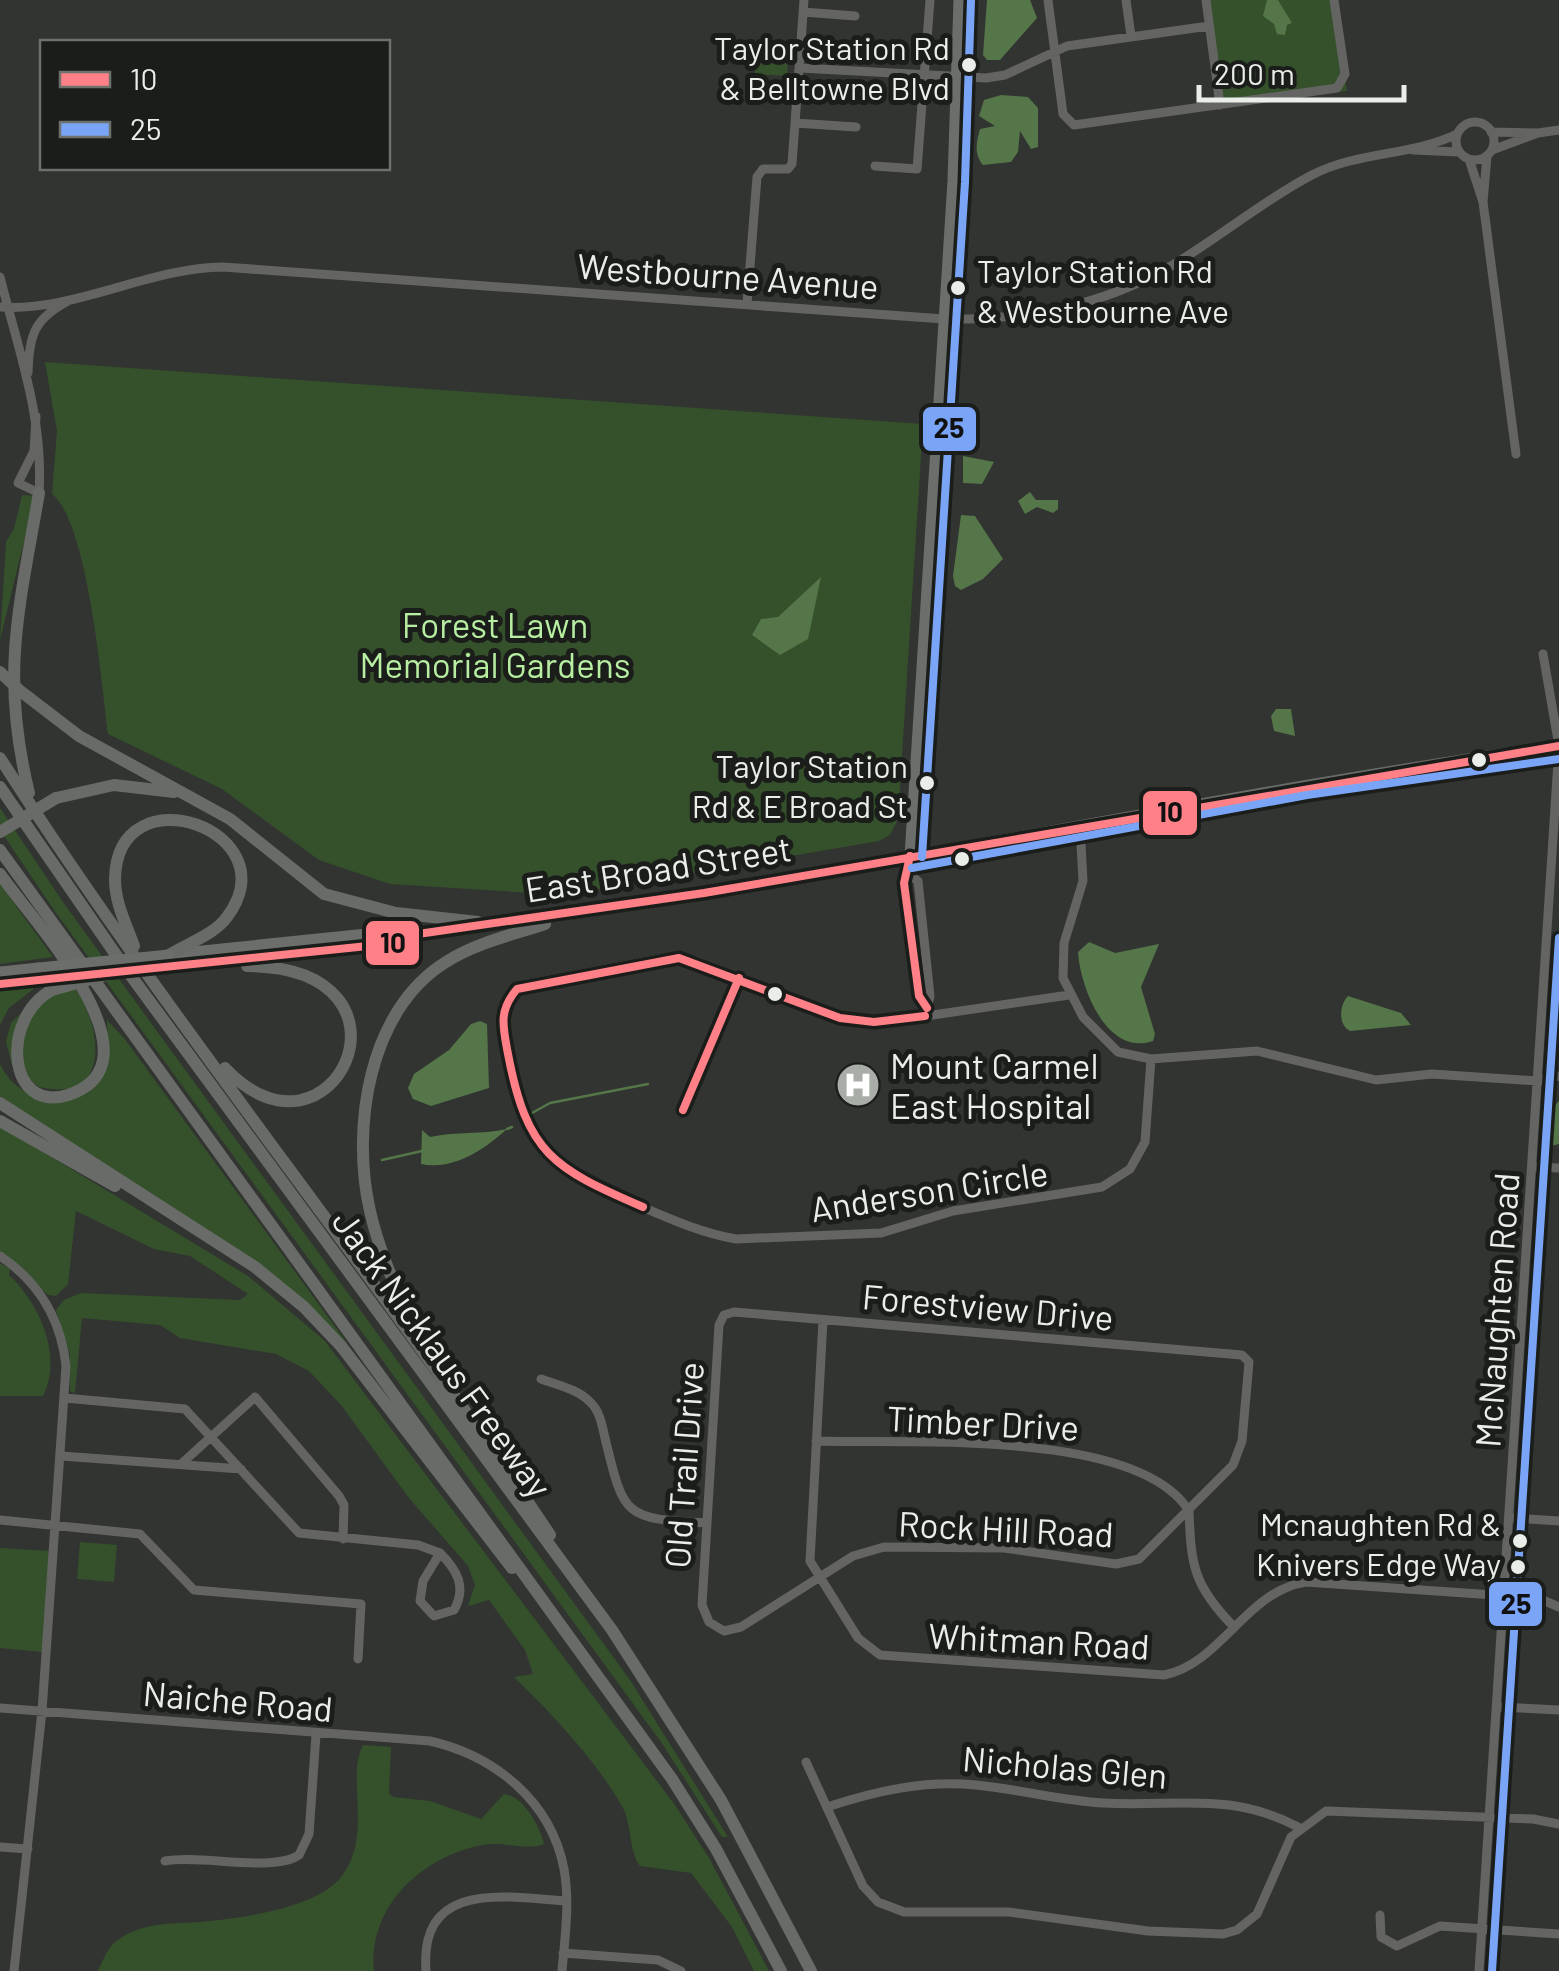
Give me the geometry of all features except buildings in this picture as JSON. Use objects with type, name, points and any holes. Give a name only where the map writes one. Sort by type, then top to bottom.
[{"type":"highway","points":[[39,493],[8,628],[2,683],[13,748],[44,827]]},
{"type":"highway","points":[[0,672],[79,736],[209,806],[324,894],[396,913],[500,924]]},
{"type":"highway","name":"East Broad Street","points":[[5,1023],[19,1004],[49,985],[113,973],[397,943],[418,934],[573,914],[1305,783],[1559,746]]},
{"type":"highway","points":[[0,758],[140,962],[421,1346],[612,1630]]},
{"type":"highway","points":[[0,832],[56,798],[97,787],[143,786],[209,806]]},
{"type":"highway","name":"Jack Nicklaus Freeway","points":[[0,787],[168,1027],[612,1630],[728,1813],[811,1971]]},
{"type":"highway","points":[[140,962],[118,903],[118,862],[137,833],[163,820],[187,820],[211,828],[230,848],[236,862],[239,891],[218,928],[169,954]]},
{"type":"highway","name":"Jack Nicklaus Freeway","points":[[0,850],[672,1778],[716,1849],[782,1971]]},
{"type":"highway","points":[[0,874],[97,1012],[106,1049],[93,1078],[60,1096],[28,1089],[10,1073],[2,1054]]},
{"type":"highway","points":[[421,1346],[381,1250],[366,1188],[366,1106],[385,1036],[400,1006],[444,962],[573,914]]},
{"type":"highway","points":[[184,965],[262,966],[303,973],[340,998],[352,1021],[353,1038],[349,1062],[330,1088],[310,1098],[288,1102],[262,1097],[242,1085],[194,1034]]},
{"type":"highway","points":[[0,1102],[254,1267],[304,1307],[352,1360],[498,1554],[548,1606]]},
{"type":"highway","points":[[0,1121],[96,1179],[148,1199]]},
{"type":"main road","points":[[910,856],[944,319],[959,0]]},
{"type":"main road","name":"East Broad Street","points":[[0,972],[396,931],[418,934]]},
{"type":"main road","points":[[0,984],[49,985]]},
{"type":"street","points":[[747,304],[756,177],[762,169],[790,168],[804,0]]},
{"type":"street","points":[[875,166],[918,170],[930,0]]},
{"type":"street","points":[[1048,0],[1068,123],[1084,125],[1329,91],[1340,86],[1344,74],[1334,0]]},
{"type":"street","points":[[1126,0],[1131,36]]},
{"type":"street","points":[[1206,0],[1220,105]]},
{"type":"street","points":[[804,12],[856,16]]},
{"type":"street","points":[[800,68],[957,79],[1004,75],[1054,50],[1209,26]]},
{"type":"street","points":[[1516,454],[1483,202],[1469,159],[1459,152],[1458,134],[1466,125],[1477,122],[1492,132],[1559,130]]},
{"type":"street","points":[[795,123],[856,127]]},
{"type":"street","points":[[1483,202],[1492,132]]},
{"type":"street","points":[[1469,159],[1538,132]]},
{"type":"street","name":"Westbourne Avenue","points":[[4,307],[79,296],[176,270],[224,267],[944,319],[1024,316],[1113,294],[1172,265],[1314,174],[1458,134]]},
{"type":"street","name":"Westbourne Avenue","points":[[1410,149],[1459,152]]},
{"type":"street","points":[[0,277],[4,307],[36,416],[41,460],[39,493],[18,483],[34,451],[36,416]]},
{"type":"street","points":[[28,380],[28,347],[38,320],[79,296]]},
{"type":"street","name":"McNaughten Road","points":[[1480,1971],[1559,746],[1543,654]]},
{"type":"street","points":[[1080,826],[1084,882],[1062,958],[1069,995],[1112,1048],[1125,1055],[1151,1059],[1258,1051],[1365,1080],[1445,1074],[1538,1081],[1559,1076]]},
{"type":"street","points":[[910,856],[909,874],[918,881],[930,996],[926,1012]]},
{"type":"street","name":"Anderson Circle","points":[[1069,995],[874,1022],[840,1018],[679,958],[524,986],[508,997],[501,1014],[522,1118],[553,1163],[606,1192],[712,1235],[736,1239],[881,1233],[953,1210],[1102,1187],[1130,1169],[1146,1142],[1151,1059]]},
{"type":"street","points":[[1533,1167],[1559,1168]]},
{"type":"street","points":[[0,1256],[25,1275],[53,1314],[64,1352],[65,1398],[42,1712],[14,1971]]},
{"type":"street","name":"Forestview Drive","points":[[724,1315],[824,1320],[1247,1357]]},
{"type":"street","name":"Old Trail Drive","points":[[707,1620],[702,1605],[719,1325],[724,1315]]},
{"type":"street","points":[[818,1576],[809,1554],[824,1320]]},
{"type":"street","name":"Rock Hill Road","points":[[707,1620],[719,1629],[736,1629],[853,1556],[901,1546],[1004,1548],[1124,1564],[1146,1555],[1237,1458],[1244,1426],[1247,1357]]},
{"type":"street","points":[[541,1379],[573,1390],[595,1408],[617,1490],[632,1511],[655,1520],[707,1523]]},
{"type":"street","points":[[181,1464],[255,1397],[339,1496],[344,1505],[343,1539]]},
{"type":"street","points":[[65,1398],[185,1409],[299,1533],[418,1545],[440,1553],[457,1572],[461,1592],[454,1610],[434,1616],[420,1601],[420,1590],[440,1553]]},
{"type":"street","name":"Timber Drive","points":[[816,1441],[1092,1454],[1150,1478],[1180,1498],[1189,1511]]},
{"type":"street","points":[[61,1456],[241,1470]]},
{"type":"street","points":[[1189,1511],[1194,1572],[1206,1596],[1234,1627]]},
{"type":"street","points":[[1512,1518],[1559,1521]]},
{"type":"street","points":[[0,1520],[140,1534],[194,1590],[361,1604],[358,1660]]},
{"type":"street","name":"Whitman Road","points":[[818,1576],[864,1645],[890,1658],[1164,1675],[1196,1660],[1272,1594],[1306,1582],[1543,1599],[1559,1607]]},
{"type":"street","points":[[1498,1707],[1559,1710]]},
{"type":"street","name":"Naiche Road","points":[[0,1708],[430,1742],[488,1762],[523,1790],[554,1836],[564,1868],[567,1901],[562,1971]]},
{"type":"street","points":[[164,1860],[196,1857],[277,1863],[299,1855],[309,1834],[316,1735]]},
{"type":"street","points":[[806,1762],[862,1886],[878,1902],[894,1910],[1009,1912],[1148,1931],[1212,1934],[1237,1930],[1257,1914],[1286,1844],[1298,1827],[1336,1810],[1559,1824]]},
{"type":"street","name":"Nicholas Glen","points":[[827,1807],[892,1788],[954,1784],[1106,1803],[1225,1802],[1256,1808],[1298,1827]]},
{"type":"street","points":[[0,1846],[28,1849]]},
{"type":"street","points":[[426,1971],[432,1929],[450,1908],[464,1900],[493,1896],[567,1901]]},
{"type":"street","points":[[1380,1916],[1381,1937],[1398,1946],[1440,1926],[1559,1934]]},
{"type":"street","points":[[563,1953],[658,1960],[682,1971]]},
{"type":"green space","points":[[1206,0],[1333,0],[1347,91],[1220,105]]},
{"type":"green space","points":[[756,60],[788,62],[787,76],[755,74]]},
{"type":"green space","name":"Forest Lawn Memorial Gardens","points":[[45,362],[923,424],[898,819],[890,835],[879,841],[564,895],[390,884],[319,860],[222,789],[108,734],[84,570],[64,510],[52,494],[57,431]]},
{"type":"green space","points":[[22,495],[35,496],[0,640],[6,542],[14,529]]},
{"type":"green space","points":[[0,808],[65,905],[630,1680],[728,1837],[722,1837],[661,1742],[54,910],[0,830]]},
{"type":"green space","points":[[0,884],[53,957],[0,964]]},
{"type":"green space","points":[[36,987],[9,1008],[0,1025],[0,991]]},
{"type":"green space","points":[[76,989],[92,1024],[95,1059],[89,1074],[79,1084],[62,1089],[39,1087],[12,1065],[6,1042],[11,1023],[35,999]]},
{"type":"green space","points":[[107,1020],[350,1347],[325,1322],[0,1097],[0,1064],[21,1089],[39,1095],[72,1097],[108,1055]]},
{"type":"green space","points":[[0,1126],[248,1276],[325,1341],[675,1805],[709,1858],[769,1971],[754,1971],[732,1927],[691,1873],[640,1866],[626,1815],[600,1772],[514,1677],[533,1674],[525,1650],[489,1600],[468,1606],[475,1585],[468,1566],[409,1498],[341,1405],[309,1371],[276,1354],[180,1338],[160,1325],[82,1318],[75,1393],[70,1391],[70,1355],[56,1310],[64,1300],[81,1293],[240,1300],[248,1294],[190,1256],[154,1249],[76,1211],[68,1284],[56,1296],[48,1295],[0,1251]]},
{"type":"green space","points":[[0,1263],[10,1269],[9,1275],[39,1315],[45,1331],[50,1364],[43,1396],[0,1396]]},
{"type":"green space","points":[[80,1542],[117,1545],[114,1582],[77,1579]]},
{"type":"green space","points":[[0,1548],[50,1551],[43,1652],[0,1648]]},
{"type":"green space","points":[[363,1745],[391,1747],[389,1793],[393,1797],[430,1801],[481,1819],[504,1794],[511,1796],[530,1813],[544,1844],[482,1845],[460,1851],[419,1873],[389,1906],[374,1948],[374,1971],[98,1971],[115,1942],[140,1929],[263,1913],[302,1902],[333,1885],[344,1873],[356,1840],[358,1758]]},
{"type":"shaded area","points":[[987,0],[1030,0],[1037,18],[1000,60],[987,60],[983,55]]},
{"type":"shaded area","points":[[1267,0],[1278,0],[1292,23],[1287,25],[1285,35],[1277,34],[1274,24],[1263,16]]},
{"type":"shaded area","points":[[1001,95],[1028,97],[1038,108],[1038,147],[1031,149],[1020,131],[1018,152],[1011,162],[983,165],[977,148],[980,129],[995,126],[979,116],[984,100]]},
{"type":"shaded area","points":[[963,456],[994,462],[982,484],[963,483]]},
{"type":"shaded area","points":[[1030,492],[1036,500],[1058,500],[1058,509],[1053,513],[1037,507],[1025,514],[1018,501]]},
{"type":"shaded area","points":[[961,515],[975,516],[1003,559],[983,579],[961,590],[955,586],[953,576]]},
{"type":"shaded area","points":[[821,577],[808,639],[780,655],[752,635],[761,619],[778,617]]},
{"type":"shaded area","points":[[1276,709],[1291,709],[1295,736],[1274,731],[1271,716]]},
{"type":"shaded area","points":[[1089,942],[1115,953],[1159,944],[1141,987],[1155,1034],[1153,1041],[1136,1043],[1122,1039],[1099,1015],[1084,982],[1078,952]]},
{"type":"shaded area","points":[[1348,996],[1401,1013],[1411,1025],[1350,1031],[1341,1015]]},
{"type":"shaded area","points":[[471,1024],[487,1024],[489,1088],[431,1106],[413,1099],[408,1088],[414,1074],[449,1050]]},
{"type":"shaded area","points":[[1559,1101],[1559,1144],[1551,1146],[1548,1112]]},
{"type":"shaded area","points":[[507,1129],[479,1151],[456,1161],[421,1164],[422,1130],[430,1137]]},
{"type":"waterway","points":[[532,1113],[550,1103],[648,1084]]},
{"type":"waterway","points":[[507,1129],[512,1127]]},
{"type":"waterway","points":[[382,1160],[422,1151]]},
{"type":"transit line","name":"25","points":[[922,857],[965,182],[971,0]]},
{"type":"transit line","name":"10","points":[[0,984],[397,943],[418,934],[704,893],[1559,746]]},
{"type":"transit line","name":"25","points":[[912,868],[1307,795],[1559,759]]},
{"type":"transit line","name":"10","points":[[910,856],[904,883],[919,996],[927,1008]]},
{"type":"transit line","name":"25","points":[[1492,1971],[1559,938]]},
{"type":"transit line","name":"10","points":[[643,1207],[566,1168],[535,1136],[516,1088],[503,1020],[517,989],[679,958],[840,1018],[874,1022],[925,1016]]},
{"type":"transit line","name":"10","points":[[683,1110],[739,978]]},
{"type":"place","name":"Taylor Station Rd & Belltowne Blvd","points":[[969,65]]},
{"type":"place","name":"Taylor Station Rd & Westbourne Ave","points":[[958,288]]},
{"type":"place","name":"Taylor Station Rd & E Broad St","points":[[927,783]]},
{"type":"place","name":"Mount Carmel East Hospital","points":[[858,1085]]},
{"type":"place","name":"Mcnaughten Rd & Knivers Edge Way","points":[[1520,1541]]}]
